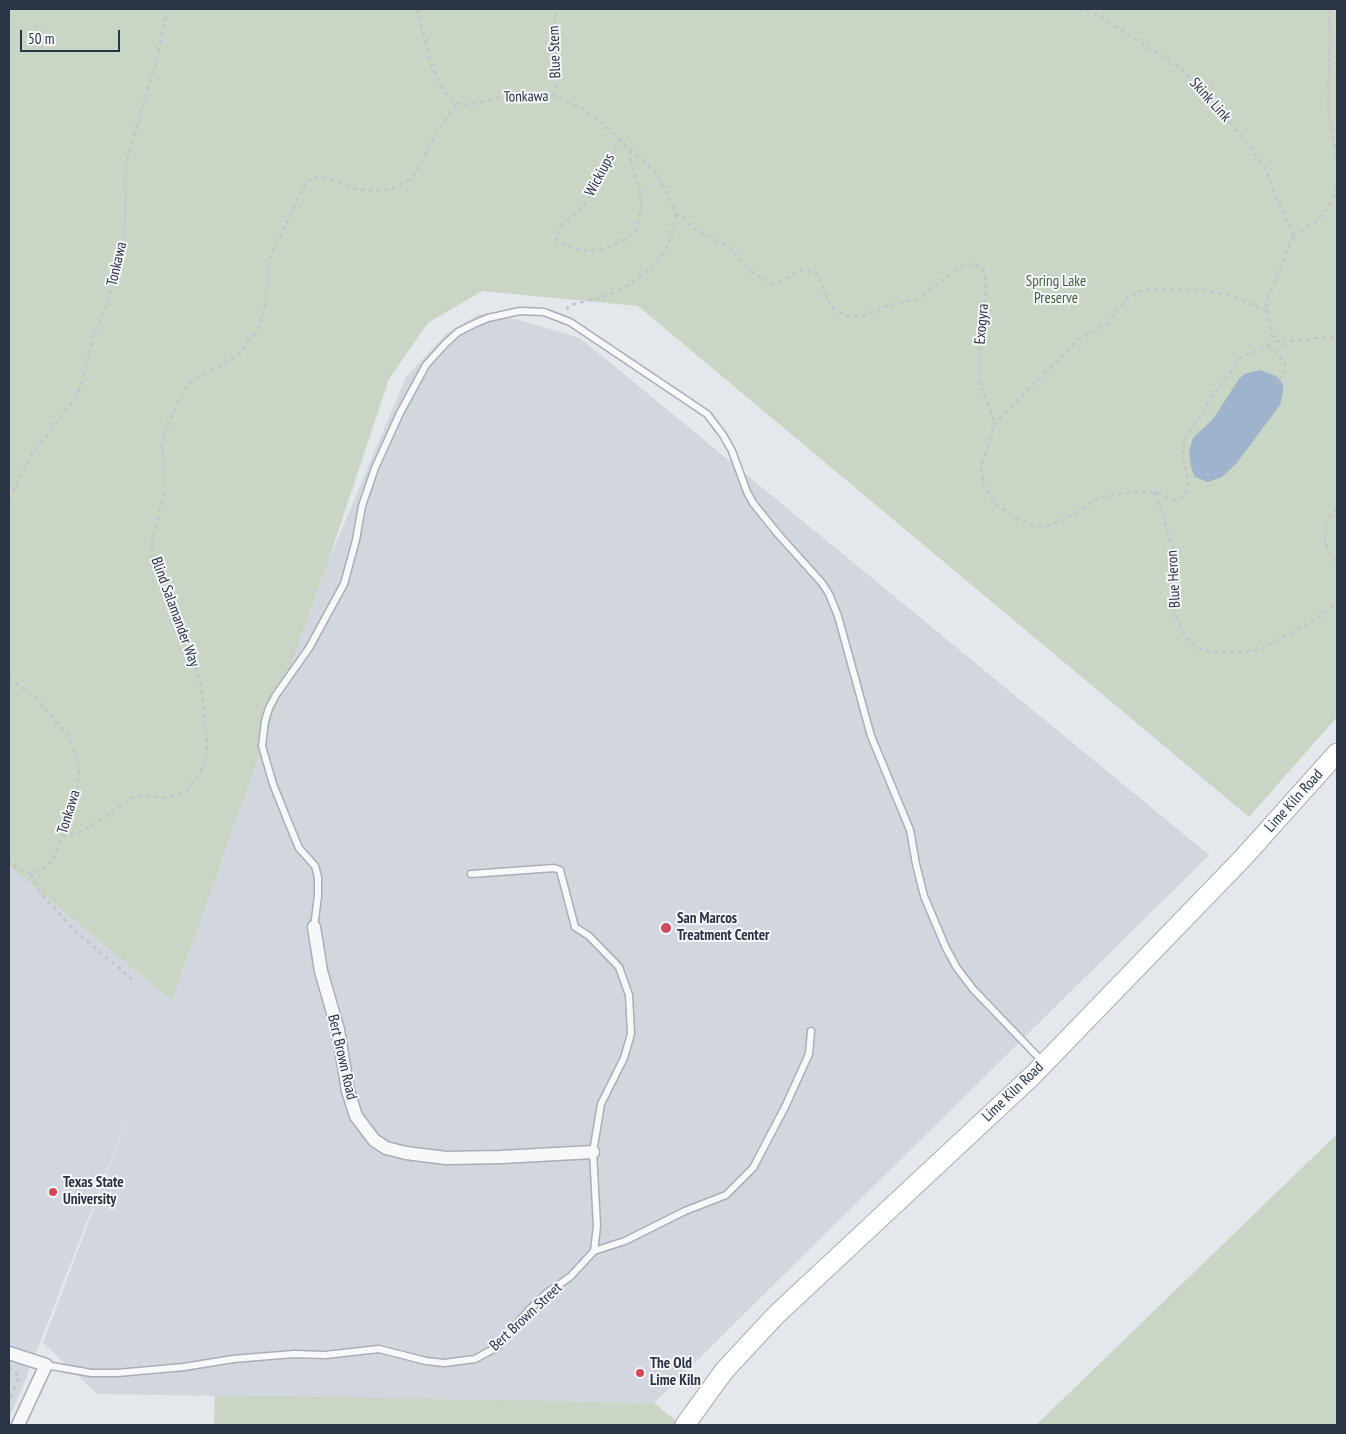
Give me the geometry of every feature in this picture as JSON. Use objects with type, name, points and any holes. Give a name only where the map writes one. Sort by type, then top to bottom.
[{"type":"street","name":"Lime Kiln Road","points":[[685,1425],[724,1371],[776,1315],[1044,1063],[1242,859],[1337,753]]},
{"type":"street","name":"Bert Brown Road","points":[[314,927],[321,971],[338,1030],[348,1091],[356,1116],[374,1140],[386,1148],[406,1153],[446,1158],[501,1158],[593,1152]]},
{"type":"street","points":[[9,1353],[46,1365],[18,1425]]},
{"type":"lane","points":[[314,927],[318,896],[318,876],[315,866],[299,848],[273,784],[262,746],[265,721],[276,695],[309,648],[344,584],[356,540],[362,506],[375,468],[400,413],[426,364],[458,332],[488,318],[520,311],[544,312],[563,319],[587,333],[707,414],[723,435],[732,451],[747,492],[754,503],[826,588],[838,616],[871,736],[910,830],[924,896],[946,948],[957,968],[973,989],[1044,1063]]},
{"type":"lane","points":[[471,874],[554,868],[560,870],[575,927],[589,936],[619,967],[629,996],[631,1034],[624,1058],[601,1104],[593,1152],[597,1226],[594,1251],[625,1241],[685,1211],[726,1195],[753,1168],[785,1107],[809,1054],[811,1031]]},
{"type":"lane","name":"Bert Brown Street","points":[[46,1365],[91,1373],[117,1373],[294,1354],[325,1355],[379,1349],[426,1361],[444,1363],[475,1359],[497,1347],[529,1310],[548,1292],[570,1277],[594,1251]]},
{"type":"path","name":"Tonkawa","points":[[9,499],[32,454],[76,397],[82,382],[94,334],[108,302],[125,229],[126,164],[156,61],[168,9]]},
{"type":"path","points":[[417,9],[432,67],[445,92],[456,103]]},
{"type":"path","name":"Blue Stem","points":[[554,96],[559,76],[554,17],[560,9]]},
{"type":"path","name":"Skink Link","points":[[1078,9],[1098,15],[1180,68],[1209,95],[1264,166],[1293,236]]},
{"type":"path","points":[[1329,9],[1328,109],[1337,161]]},
{"type":"path","name":"Tonkawa","points":[[456,103],[468,105],[510,94],[554,96],[583,109],[620,138],[655,172],[670,199],[676,215]]},
{"type":"path","name":"Blind Salamander Way","points":[[62,836],[82,831],[131,798],[147,796],[168,798],[186,791],[200,774],[206,756],[207,742],[201,685],[180,621],[161,583],[152,558],[152,541],[165,490],[162,445],[166,429],[180,397],[189,384],[223,366],[240,353],[258,330],[265,307],[269,260],[306,182],[313,177],[326,177],[354,189],[377,191],[394,188],[411,179],[420,166],[431,142],[456,103]]},
{"type":"path","name":"Wickiups","points":[[620,138],[594,190],[584,205],[561,226],[556,239],[565,246],[584,251],[603,249],[621,242],[636,231],[641,209],[641,194],[630,158],[631,148]]},
{"type":"path","points":[[1337,183],[1335,195],[1328,208],[1315,222],[1293,236],[1266,303],[1266,312],[1272,336],[1283,344],[1292,341],[1328,337],[1337,338]]},
{"type":"path","points":[[563,319],[568,307],[609,295],[633,282],[657,263],[669,242],[676,215]]},
{"type":"path","name":"Exogyra","points":[[676,215],[682,215],[692,228],[728,246],[754,274],[775,284],[801,270],[817,273],[832,308],[846,316],[863,316],[890,305],[919,299],[957,269],[967,264],[981,267],[985,273],[986,291],[980,327],[979,382],[994,423]]},
{"type":"path","points":[[1266,312],[1229,295],[1205,290],[1146,290],[1129,296],[1107,324],[1079,339],[994,423],[982,467],[983,484],[995,503],[1017,519],[1035,526],[1047,526],[1065,519],[1099,498],[1123,493],[1155,492],[1174,500],[1184,496],[1189,486],[1183,457],[1184,438],[1203,412],[1212,395],[1224,382],[1241,357],[1260,350],[1276,340]]},
{"type":"path","points":[[1268,345],[1285,362],[1285,373],[1278,381],[1278,384]]},
{"type":"path","name":"Blue Heron","points":[[1155,492],[1175,555],[1172,591],[1174,613],[1186,638],[1198,648],[1212,652],[1246,652],[1263,648],[1315,620],[1337,602]]},
{"type":"path","points":[[1337,509],[1326,522],[1324,543],[1337,562]]},
{"type":"path","name":"Tonkawa","points":[[9,678],[36,698],[66,733],[77,756],[79,773],[76,796],[55,855],[47,867],[31,874]]},
{"type":"path","points":[[9,862],[18,869],[31,874],[40,893],[74,930],[133,980]]},
{"type":"path","points":[[9,1367],[19,1378],[9,1401]]},
{"type":"shaded area","name":"San Marcos Treatment Center","points":[[479,314],[520,320],[580,338],[1209,855],[654,1403],[97,1394],[43,1343],[133,1104],[9,1418],[9,866],[172,1001],[328,562],[406,377],[446,334]]},
{"type":"green space","name":"Spring Lake Preserve","points":[[9,9],[1337,9],[1337,717],[1249,817],[638,306],[482,291],[428,323],[389,379],[328,562],[172,1001],[9,866]]},
{"type":"green space","points":[[1337,1134],[1337,1425],[1036,1425]]},
{"type":"green space","points":[[215,1395],[654,1403],[681,1425],[214,1425]]},
{"type":"water","points":[[1260,370],[1276,376],[1283,384],[1280,405],[1236,464],[1222,477],[1208,482],[1195,477],[1191,467],[1189,451],[1193,438],[1213,419],[1239,379],[1244,374]]},
{"type":"place","name":"San Marcos Treatment Center","points":[[666,928]]},
{"type":"place","name":"Texas State University","points":[[53,1192]]},
{"type":"place","name":"The Old Lime Kiln","points":[[640,1373]]}]
